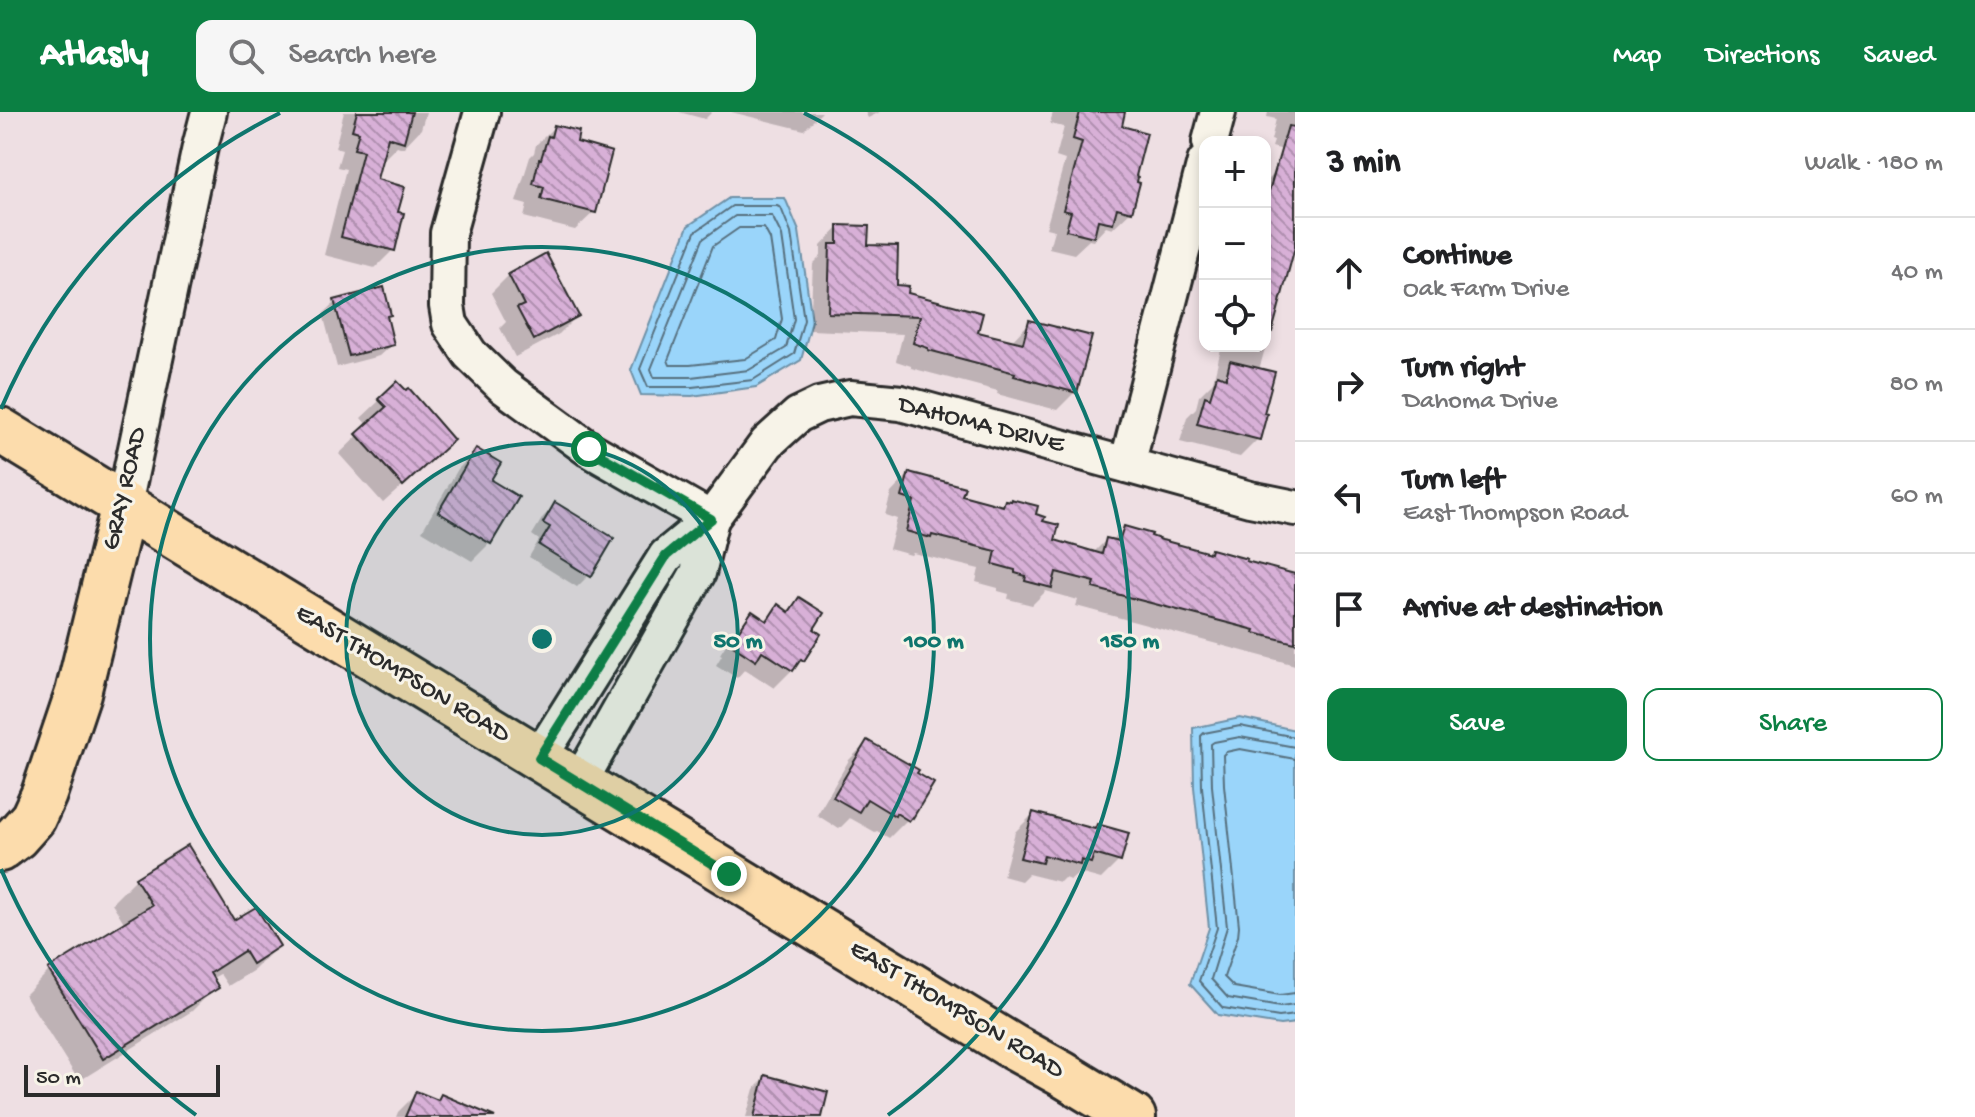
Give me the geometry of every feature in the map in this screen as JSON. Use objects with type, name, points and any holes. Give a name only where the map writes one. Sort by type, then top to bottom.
[{"type":"main road","name":"EAST THOMPSON ROAD","points":[[0,430],[1133,1117]]},
{"type":"main road","name":"GRAY ROAD","points":[[0,848],[16,837],[33,818],[44,794],[78,693],[124,505]]},
{"type":"street","name":"GRAY ROAD","points":[[124,505],[209,112]]},
{"type":"street","points":[[482,112],[448,233],[447,306],[450,324],[470,354],[503,386],[589,449],[711,519]]},
{"type":"street","points":[[1212,136],[1218,112]]},
{"type":"street","points":[[1127,465],[1199,185]]},
{"type":"street","name":"DAHOMA DRIVE","points":[[539,758],[666,556],[711,519],[767,443],[798,415],[819,405],[850,398],[901,403],[1250,499],[1295,508]]},
{"type":"street","name":"DAHOMA DRIVE","points":[[579,783],[698,573],[711,519]]},
{"type":"water","points":[[729,198],[785,198],[799,231],[812,321],[801,360],[756,387],[692,396],[641,395],[631,370],[688,226]]},
{"type":"water","points":[[1240,718],[1295,730],[1295,1023],[1280,1025],[1218,1015],[1190,984],[1209,928],[1194,787],[1193,728]]},
{"type":"building","points":[[357,112],[412,112],[404,142],[388,137],[377,179],[405,187],[398,212],[404,213],[395,251],[341,237],[363,151],[354,149],[359,132],[352,130]]},
{"type":"building","points":[[1080,112],[1125,112],[1122,126],[1147,133],[1136,176],[1140,183],[1132,212],[1117,208],[1113,223],[1098,220],[1094,237],[1066,230],[1071,212],[1063,210],[1082,142],[1073,139]]},
{"type":"building","points":[[554,125],[579,131],[577,142],[612,152],[596,213],[541,199],[544,187],[533,184],[539,159]]},
{"type":"building","points":[[1288,126],[1295,127],[1295,247],[1272,332],[1271,332],[1271,184]]},
{"type":"building","points":[[838,225],[869,226],[868,245],[898,246],[897,285],[909,286],[908,293],[983,313],[978,332],[1023,343],[1029,320],[1092,336],[1077,393],[913,343],[920,316],[828,313],[830,244],[838,244]]},
{"type":"building","points":[[546,253],[579,316],[534,340],[517,308],[524,305],[508,274]]},
{"type":"building","points":[[384,287],[394,345],[349,356],[334,300]]},
{"type":"building","points":[[1230,361],[1275,372],[1260,440],[1197,424],[1205,396],[1210,398],[1217,375],[1226,378]]},
{"type":"building","points":[[397,381],[406,390],[409,388],[454,440],[403,486],[356,434],[386,407],[378,399]]},
{"type":"building","points":[[476,448],[501,463],[491,480],[519,497],[491,544],[438,512]]},
{"type":"building","points":[[909,472],[965,487],[962,495],[1003,506],[1005,500],[1011,499],[1038,506],[1036,514],[1045,517],[1043,521],[1059,525],[1055,540],[1102,554],[1106,538],[1119,541],[1124,526],[1162,540],[1210,553],[1211,549],[1295,574],[1295,643],[1093,588],[1095,582],[1056,572],[1052,588],[1025,581],[1026,576],[1015,573],[1015,570],[993,564],[996,551],[906,531],[914,501],[902,497]]},
{"type":"building","points":[[555,502],[614,538],[591,577],[539,545],[550,527],[543,523]]},
{"type":"building","points":[[799,597],[824,613],[814,629],[821,634],[804,661],[801,659],[793,671],[762,651],[756,661],[733,646],[739,636],[736,635],[752,611],[767,621],[778,604],[789,612]]},
{"type":"building","points":[[867,740],[919,770],[917,773],[934,783],[909,821],[867,799],[859,812],[833,797]]},
{"type":"building","points":[[1033,812],[1095,829],[1097,824],[1129,833],[1121,862],[1094,854],[1091,863],[1081,860],[1080,865],[1044,855],[1042,863],[1020,858]]},
{"type":"building","points":[[188,845],[234,920],[256,907],[280,946],[252,964],[244,951],[210,973],[219,988],[103,1059],[48,969],[152,905],[135,878]]},
{"type":"building","points":[[765,1075],[828,1092],[822,1117],[754,1117]]},
{"type":"building","points":[[416,1091],[438,1100],[441,1094],[495,1117],[405,1117]]},
{"type":"route","points":[[589,449],[711,519],[666,556],[539,758],[729,874]]}]
